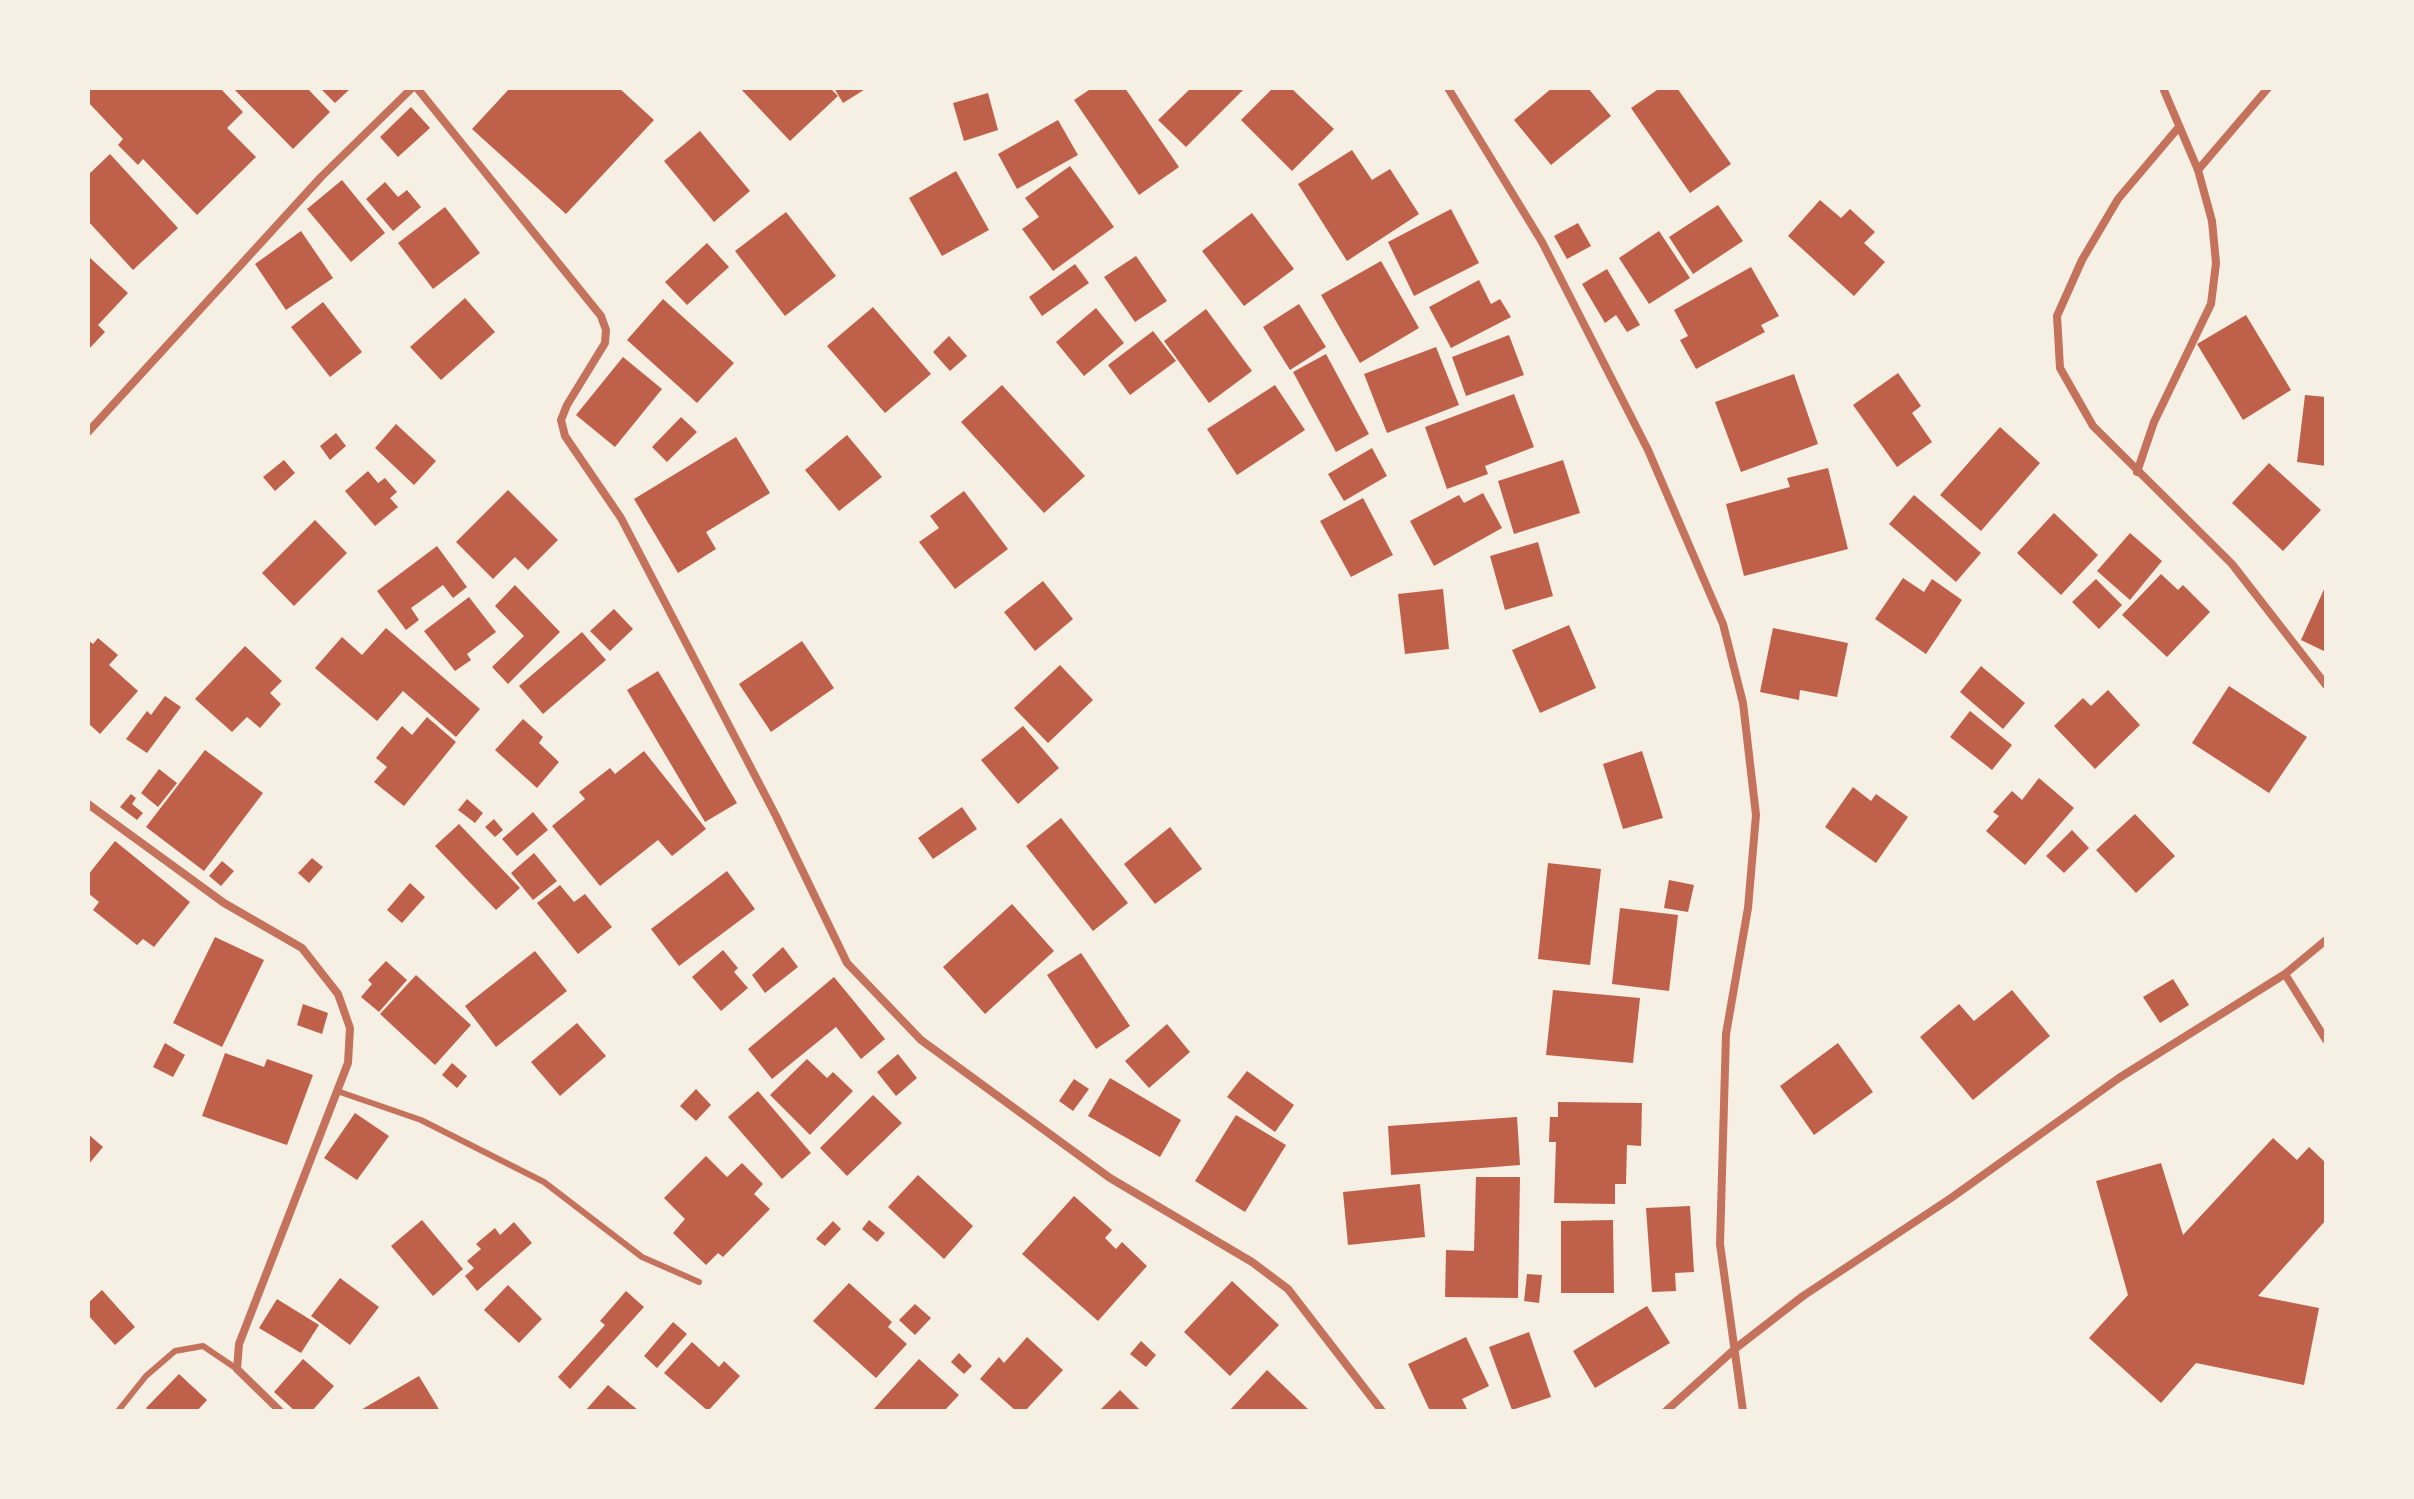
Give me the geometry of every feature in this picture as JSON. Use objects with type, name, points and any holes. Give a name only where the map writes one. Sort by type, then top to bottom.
[{"type":"street","points":[[88,432],[321,177],[414,88],[601,316],[606,330],[605,343],[567,405],[561,420],[565,436],[621,518],[776,816],[847,963],[921,1040],[1110,1178],[1252,1262],[1288,1289],[1382,1411]]},
{"type":"street","points":[[1448,88],[1542,242],[1648,450],[1723,624],[1743,703],[1756,815],[1748,908],[1726,1034],[1720,1244],[1743,1411]]},
{"type":"street","points":[[2137,472],[2154,422],[2211,304],[2216,263],[2212,221],[2198,170],[2163,88]]},
{"type":"street","points":[[2198,170],[2268,88]]},
{"type":"street","points":[[2178,128],[2118,199],[2082,260],[2057,316],[2060,368],[2093,426],[2232,564],[2326,685]]},
{"type":"street","points":[[88,804],[224,903],[302,948],[338,994],[350,1028],[348,1063],[239,1344],[237,1369],[280,1411]]},
{"type":"street","points":[[1666,1411],[1736,1348],[1803,1296],[1951,1198],[2119,1078],[2285,974],[2326,940]]},
{"type":"street","points":[[2285,974],[2326,1040]]},
{"type":"lane","points":[[336,1090],[421,1120],[544,1182],[642,1257],[699,1282]]},
{"type":"lane","points":[[118,1411],[146,1376],[175,1351],[203,1346],[237,1369]]},
{"type":"building","points":[[88,88],[220,88],[243,112],[227,128],[256,157],[197,215],[143,159],[138,165],[118,145],[123,139],[88,102]]},
{"type":"building","points":[[233,88],[307,88],[330,112],[293,149]]},
{"type":"building","points":[[320,88],[351,88],[335,103]]},
{"type":"building","points":[[510,88],[619,88],[654,120],[566,214],[472,129]]},
{"type":"building","points":[[740,88],[830,88],[838,96],[790,141]]},
{"type":"building","points":[[834,88],[867,88],[843,103]]},
{"type":"building","points":[[1092,88],[1125,88],[1179,167],[1139,195],[1074,100]]},
{"type":"building","points":[[1191,88],[1245,88],[1186,147],[1158,120]]},
{"type":"building","points":[[1273,88],[1291,88],[1334,129],[1292,171],[1241,120]]},
{"type":"building","points":[[1552,88],[1588,88],[1611,116],[1551,165],[1514,120]]},
{"type":"building","points":[[1660,88],[1677,88],[1731,164],[1690,193],[1631,108]]},
{"type":"building","points":[[988,93],[998,130],[964,141],[953,103]]},
{"type":"building","points":[[411,107],[430,128],[398,157],[380,137]]},
{"type":"building","points":[[1058,120],[1078,155],[1017,189],[998,154]]},
{"type":"building","points":[[700,131],[750,191],[714,222],[664,161]]},
{"type":"building","points":[[1352,150],[1372,180],[1390,169],[1419,214],[1347,261],[1298,184]]},
{"type":"building","points":[[110,154],[178,228],[133,270],[88,221],[88,175]]},
{"type":"building","points":[[1070,166],[1114,227],[1053,271],[1022,229],[1039,217],[1025,198]]},
{"type":"building","points":[[956,171],[989,230],[942,256],[909,198]]},
{"type":"building","points":[[342,180],[385,233],[351,262],[307,209]]},
{"type":"building","points":[[385,182],[398,197],[407,190],[421,207],[393,231],[366,199]]},
{"type":"building","points":[[1820,200],[1841,218],[1850,209],[1875,232],[1864,243],[1885,262],[1854,296],[1788,236]]},
{"type":"building","points":[[1718,205],[1743,241],[1693,274],[1669,237]]},
{"type":"building","points":[[445,207],[480,253],[433,289],[398,243]]},
{"type":"building","points":[[1451,209],[1479,263],[1414,296],[1388,242]]},
{"type":"building","points":[[786,212],[836,276],[785,316],[735,251]]},
{"type":"building","points":[[1252,213],[1294,269],[1244,306],[1202,251]]},
{"type":"building","points":[[1578,223],[1591,246],[1567,259],[1554,236]]},
{"type":"building","points":[[301,231],[333,278],[286,310],[255,264]]},
{"type":"building","points":[[1659,231],[1690,278],[1649,304],[1619,258]]},
{"type":"building","points":[[707,243],[729,267],[687,305],[665,282]]},
{"type":"building","points":[[88,256],[128,293],[98,325],[105,332],[88,350]]},
{"type":"building","points":[[1136,256],[1167,301],[1135,322],[1104,277]]},
{"type":"building","points":[[1381,261],[1419,328],[1360,363],[1321,295]]},
{"type":"building","points":[[1075,264],[1089,283],[1042,316],[1029,297]]},
{"type":"building","points":[[1751,267],[1779,316],[1761,325],[1765,332],[1696,369],[1680,340],[1688,336],[1674,310]]},
{"type":"building","points":[[1607,269],[1640,325],[1627,332],[1616,315],[1605,323],[1582,284]]},
{"type":"building","points":[[1479,280],[1491,304],[1500,299],[1511,317],[1451,348],[1429,307]]},
{"type":"building","points":[[465,298],[495,332],[441,380],[410,347]]},
{"type":"building","points":[[663,299],[734,363],[697,403],[627,340]]},
{"type":"building","points":[[323,302],[362,352],[330,377],[291,327]]},
{"type":"building","points":[[1299,304],[1326,347],[1290,370],[1263,327]]},
{"type":"building","points":[[873,307],[931,374],[885,413],[827,346]]},
{"type":"building","points":[[1096,308],[1124,343],[1084,376],[1056,342]]},
{"type":"building","points":[[1206,309],[1252,371],[1209,403],[1164,341]]},
{"type":"building","points":[[2246,315],[2291,390],[2243,420],[2197,344]]},
{"type":"building","points":[[1153,331],[1176,361],[1130,395],[1108,365]]},
{"type":"building","points":[[1509,335],[1524,375],[1466,396],[1452,357]]},
{"type":"building","points":[[949,336],[967,356],[950,371],[933,352]]},
{"type":"building","points":[[1436,347],[1459,405],[1387,433],[1364,374]]},
{"type":"building","points":[[1326,354],[1369,434],[1336,452],[1293,372]]},
{"type":"building","points":[[623,357],[662,389],[615,447],[576,415]]},
{"type":"building","points":[[1898,373],[1921,406],[1912,413],[1932,442],[1897,467],[1853,405]]},
{"type":"building","points":[[1794,374],[1818,444],[1741,472],[1715,402]]},
{"type":"building","points":[[1002,385],[1085,476],[1044,513],[961,422]]},
{"type":"building","points":[[1275,385],[1305,430],[1237,475],[1207,429]]},
{"type":"building","points":[[1514,394],[1534,447],[1485,466],[1488,474],[1447,489],[1425,427]]},
{"type":"building","points":[[2305,395],[2326,397],[2326,466],[2297,462]]},
{"type":"building","points":[[681,417],[697,432],[667,462],[652,447]]},
{"type":"building","points":[[396,424],[436,461],[414,485],[375,448]]},
{"type":"building","points":[[2000,427],[2040,463],[1981,531],[1940,495]]},
{"type":"building","points":[[336,433],[346,446],[330,460],[320,446]]},
{"type":"building","points":[[847,435],[882,477],[839,511],[805,470]]},
{"type":"building","points":[[736,437],[770,493],[706,532],[716,549],[678,573],[634,499]]},
{"type":"building","points":[[1372,448],[1387,476],[1344,501],[1328,474]]},
{"type":"building","points":[[284,460],[295,473],[275,491],[263,477]]},
{"type":"building","points":[[1563,460],[1580,513],[1514,534],[1498,481]]},
{"type":"building","points":[[2269,463],[2321,510],[2283,551],[2232,503]]},
{"type":"building","points":[[1828,468],[1848,549],[1744,576],[1726,504],[1790,487],[1787,478]]},
{"type":"building","points":[[368,471],[378,483],[385,478],[397,492],[390,498],[398,507],[375,526],[345,491]]},
{"type":"building","points":[[508,490],[558,540],[528,570],[515,557],[493,579],[456,542]]},
{"type":"building","points":[[964,491],[1008,549],[955,589],[919,542],[939,528],[930,516]]},
{"type":"building","points":[[1483,493],[1502,528],[1434,566],[1410,521],[1459,495],[1464,503]]},
{"type":"building","points":[[1914,495],[1981,553],[1956,582],[1889,524]]},
{"type":"building","points":[[1363,498],[1393,555],[1351,577],[1320,521]]},
{"type":"building","points":[[2054,513],[2098,555],[2061,595],[2017,553]]},
{"type":"building","points":[[315,520],[347,553],[294,606],[262,573]]},
{"type":"building","points":[[2130,533],[2162,561],[2130,600],[2097,571]]},
{"type":"building","points":[[1538,542],[1553,596],[1505,610],[1490,556]]},
{"type":"building","points":[[437,546],[467,587],[453,598],[443,585],[411,608],[419,620],[406,630],[377,591]]},
{"type":"building","points":[[2161,574],[2178,590],[2183,585],[2210,612],[2167,657],[2122,615]]},
{"type":"building","points":[[1903,578],[1924,592],[1932,579],[1962,600],[1926,654],[1875,619]]},
{"type":"building","points":[[2096,579],[2122,605],[2099,629],[2072,602]]},
{"type":"building","points":[[1043,581],[1073,619],[1035,651],[1004,612]]},
{"type":"building","points":[[515,585],[560,632],[508,684],[492,667],[524,636],[495,606]]},
{"type":"building","points":[[2326,585],[2326,652],[2301,640]]},
{"type":"building","points":[[1443,589],[1449,649],[1405,654],[1398,594]]},
{"type":"building","points":[[469,597],[496,632],[467,654],[471,660],[455,671],[424,631]]},
{"type":"building","points":[[614,609],[633,629],[610,651],[590,631]]},
{"type":"building","points":[[1569,625],[1596,688],[1540,713],[1512,650]]},
{"type":"building","points":[[386,628],[480,709],[456,737],[403,691],[377,721],[315,668],[342,637],[362,655]]},
{"type":"building","points":[[1773,628],[1848,643],[1837,697],[1800,690],[1799,700],[1760,692]]},
{"type":"building","points":[[582,632],[606,660],[543,714],[519,686]]},
{"type":"building","points":[[98,638],[118,655],[109,665],[138,691],[100,734],[88,723],[88,640],[93,644]]},
{"type":"building","points":[[802,641],[834,688],[771,732],[739,684]]},
{"type":"building","points":[[245,646],[282,681],[270,693],[281,704],[260,728],[247,717],[232,732],[195,699]]},
{"type":"building","points":[[1060,665],[1093,700],[1048,743],[1014,708]]},
{"type":"building","points":[[1981,666],[2025,703],[2003,729],[1960,692]]},
{"type":"building","points":[[658,671],[737,803],[705,822],[627,690]]},
{"type":"building","points":[[2229,686],[2307,737],[2269,793],[2192,743]]},
{"type":"building","points":[[2108,690],[2140,725],[2095,769],[2054,726],[2083,698],[2091,706]]},
{"type":"building","points":[[165,696],[181,707],[147,753],[126,739],[147,711],[151,715]]},
{"type":"building","points":[[1970,711],[2012,745],[1992,770],[1950,737]]},
{"type":"building","points":[[427,717],[456,742],[404,806],[374,782],[387,767],[376,758],[402,726],[412,735]]},
{"type":"building","points":[[523,719],[543,737],[539,743],[559,762],[537,788],[495,750]]},
{"type":"building","points":[[1023,726],[1059,768],[1018,804],[981,760]]},
{"type":"building","points":[[205,750],[263,793],[204,871],[146,827]]},
{"type":"building","points":[[644,751],[706,829],[672,856],[658,840],[600,886],[552,826],[585,799],[579,792],[610,768],[615,774]]},
{"type":"building","points":[[1642,751],[1663,818],[1623,829],[1603,764]]},
{"type":"building","points":[[159,769],[177,783],[158,807],[141,793]]},
{"type":"building","points":[[2039,778],[2074,808],[2025,865],[1986,831],[1999,816],[1993,812],[2012,791],[2022,800]]},
{"type":"building","points":[[1853,787],[1871,801],[1876,794],[1908,817],[1876,863],[1825,827]]},
{"type":"building","points":[[131,794],[136,798],[132,804],[143,813],[137,820],[120,807]]},
{"type":"building","points":[[467,799],[483,813],[475,823],[458,810]]},
{"type":"building","points":[[962,807],[977,829],[933,859],[918,838]]},
{"type":"building","points":[[533,812],[548,830],[517,856],[502,839]]},
{"type":"building","points":[[2135,814],[2175,856],[2136,893],[2096,850]]},
{"type":"building","points":[[1061,818],[1128,903],[1093,931],[1026,846]]},
{"type":"building","points":[[494,819],[503,830],[495,837],[485,827]]},
{"type":"building","points":[[459,824],[520,888],[496,910],[435,846]]},
{"type":"building","points":[[1170,827],[1202,869],[1155,904],[1124,864]]},
{"type":"building","points":[[2072,830],[2089,848],[2064,873],[2046,856]]},
{"type":"building","points":[[115,841],[190,902],[154,947],[143,939],[137,945],[93,910],[99,902],[88,893],[88,875]]},
{"type":"building","points":[[534,853],[557,881],[533,900],[511,873]]},
{"type":"building","points":[[312,858],[323,867],[309,883],[298,873]]},
{"type":"building","points":[[222,861],[234,871],[221,886],[209,876]]},
{"type":"building","points":[[1548,863],[1601,869],[1590,965],[1538,959]]},
{"type":"building","points":[[727,871],[755,909],[679,966],[651,929]]},
{"type":"building","points":[[1669,880],[1694,885],[1688,912],[1664,908]]},
{"type":"building","points":[[410,883],[425,897],[402,923],[387,910]]},
{"type":"building","points":[[560,885],[574,902],[585,894],[612,927],[578,954],[537,903]]},
{"type":"building","points":[[1012,904],[1054,951],[985,1014],[943,967]]},
{"type":"building","points":[[1620,908],[1678,915],[1669,991],[1612,984]]},
{"type":"building","points":[[215,937],[264,960],[222,1047],[173,1023]]},
{"type":"building","points":[[783,947],[798,967],[765,993],[752,975]]},
{"type":"building","points":[[723,950],[738,968],[734,972],[748,988],[721,1011],[692,977]]},
{"type":"building","points":[[535,951],[567,991],[496,1047],[465,1006]]},
{"type":"building","points":[[1081,953],[1130,1026],[1096,1049],[1047,975]]},
{"type":"building","points":[[386,961],[407,980],[379,1012],[361,997],[372,984],[368,980]]},
{"type":"building","points":[[416,975],[471,1025],[435,1065],[380,1014]]},
{"type":"building","points":[[834,977],[885,1039],[861,1059],[836,1027],[772,1079],[748,1049]]},
{"type":"building","points":[[2173,979],[2189,1005],[2160,1023],[2143,997]]},
{"type":"building","points":[[1553,990],[1640,998],[1633,1063],[1546,1055]]},
{"type":"building","points":[[2012,990],[2050,1036],[1973,1100],[1920,1037],[1959,1004],[1974,1021]]},
{"type":"building","points":[[303,1004],[328,1013],[322,1034],[297,1025]]},
{"type":"building","points":[[577,1023],[606,1056],[560,1096],[531,1062]]},
{"type":"building","points":[[1167,1024],[1190,1052],[1149,1088],[1125,1061]]},
{"type":"building","points":[[165,1043],[185,1055],[173,1077],[153,1067]]},
{"type":"building","points":[[1838,1043],[1873,1092],[1814,1135],[1780,1086]]},
{"type":"building","points":[[225,1053],[264,1067],[267,1059],[313,1075],[287,1145],[202,1116]]},
{"type":"building","points":[[898,1054],[917,1078],[896,1096],[877,1072]]},
{"type":"building","points":[[807,1059],[827,1078],[833,1072],[853,1091],[810,1135],[770,1095]]},
{"type":"building","points":[[452,1063],[467,1076],[457,1088],[442,1075]]},
{"type":"building","points":[[1247,1071],[1294,1105],[1275,1132],[1227,1097]]},
{"type":"building","points":[[1110,1078],[1181,1120],[1160,1157],[1088,1116]]},
{"type":"building","points":[[1074,1079],[1089,1089],[1073,1111],[1059,1101]]},
{"type":"building","points":[[696,1089],[711,1105],[696,1121],[680,1106]]},
{"type":"building","points":[[758,1091],[811,1153],[782,1179],[728,1117]]},
{"type":"building","points":[[873,1095],[902,1123],[847,1176],[820,1148]]},
{"type":"building","points":[[1558,1102],[1642,1103],[1641,1146],[1627,1145],[1626,1184],[1615,1184],[1615,1204],[1554,1203],[1556,1142],[1549,1142],[1550,1117],[1558,1117]]},
{"type":"building","points":[[355,1113],[389,1136],[357,1180],[324,1158]]},
{"type":"building","points":[[1236,1115],[1286,1145],[1245,1212],[1195,1181]]},
{"type":"building","points":[[1517,1117],[1520,1165],[1391,1175],[1388,1126]]},
{"type":"building","points":[[88,1134],[103,1147],[88,1165]]},
{"type":"building","points":[[2273,1138],[2297,1160],[2309,1147],[2326,1163],[2326,1220],[2258,1296],[2319,1308],[2304,1385],[2196,1363],[2161,1403],[2089,1338],[2128,1295],[2096,1181],[2161,1163],[2183,1235]]},
{"type":"building","points":[[706,1156],[727,1177],[742,1163],[763,1184],[754,1194],[770,1209],[723,1257],[718,1253],[706,1265],[673,1233],[685,1219],[664,1198]]},
{"type":"building","points":[[918,1175],[973,1226],[944,1259],[888,1207]]},
{"type":"building","points":[[1476,1177],[1520,1177],[1518,1298],[1445,1297],[1446,1250],[1474,1251]]},
{"type":"building","points":[[1420,1184],[1425,1237],[1348,1245],[1343,1192]]},
{"type":"building","points":[[1074,1196],[1112,1230],[1105,1238],[1116,1249],[1122,1242],[1147,1266],[1098,1321],[1022,1254]]},
{"type":"building","points":[[1690,1206],[1694,1272],[1675,1273],[1676,1291],[1652,1292],[1646,1208]]},
{"type":"building","points":[[422,1220],[463,1269],[433,1296],[391,1246]]},
{"type":"building","points":[[869,1220],[885,1233],[877,1242],[862,1229]]},
{"type":"building","points":[[1613,1220],[1614,1293],[1561,1293],[1561,1221]]},
{"type":"building","points":[[833,1221],[841,1229],[825,1246],[816,1239]]},
{"type":"building","points":[[514,1222],[532,1243],[477,1291],[465,1276],[474,1268],[467,1261],[481,1249],[476,1244],[495,1228],[500,1235]]},
{"type":"building","points":[[1527,1274],[1542,1275],[1539,1303],[1524,1301]]},
{"type":"building","points":[[340,1278],[379,1307],[350,1345],[311,1316]]},
{"type":"building","points":[[1232,1281],[1279,1325],[1230,1376],[1184,1332]]},
{"type":"building","points":[[849,1283],[892,1322],[888,1327],[907,1344],[876,1378],[813,1321]]},
{"type":"building","points":[[508,1285],[542,1319],[519,1343],[484,1310]]},
{"type":"building","points":[[102,1290],[135,1327],[115,1345],[88,1315],[88,1303]]},
{"type":"building","points":[[626,1291],[644,1307],[570,1389],[558,1377],[605,1325],[600,1321]]},
{"type":"building","points":[[277,1299],[319,1325],[301,1353],[259,1328]]},
{"type":"building","points":[[915,1304],[931,1318],[915,1335],[899,1320]]},
{"type":"building","points":[[1647,1306],[1670,1343],[1595,1388],[1573,1351]]},
{"type":"building","points":[[673,1322],[687,1334],[657,1368],[644,1356]]},
{"type":"building","points":[[1529,1332],[1551,1397],[1512,1410],[1489,1347]]},
{"type":"building","points":[[1027,1337],[1063,1370],[1025,1411],[1016,1411],[980,1379],[999,1357],[1004,1363]]},
{"type":"building","points":[[1466,1337],[1489,1386],[1462,1399],[1468,1411],[1430,1411],[1408,1364]]},
{"type":"building","points":[[1141,1341],[1156,1355],[1146,1367],[1130,1354]]},
{"type":"building","points":[[692,1342],[719,1367],[724,1361],[740,1376],[708,1411],[664,1373]]},
{"type":"building","points":[[959,1353],[972,1366],[964,1374],[951,1362]]},
{"type":"building","points":[[303,1359],[334,1386],[312,1411],[295,1411],[274,1392]]},
{"type":"building","points":[[919,1359],[959,1395],[944,1411],[872,1411]]},
{"type":"building","points":[[1267,1370],[1310,1411],[1229,1411]]},
{"type":"building","points":[[179,1374],[207,1400],[197,1411],[149,1411],[146,1408]]},
{"type":"building","points":[[419,1376],[440,1411],[359,1411]]},
{"type":"building","points":[[608,1385],[639,1411],[585,1411]]},
{"type":"building","points":[[1120,1390],[1141,1411],[1099,1411]]}]
